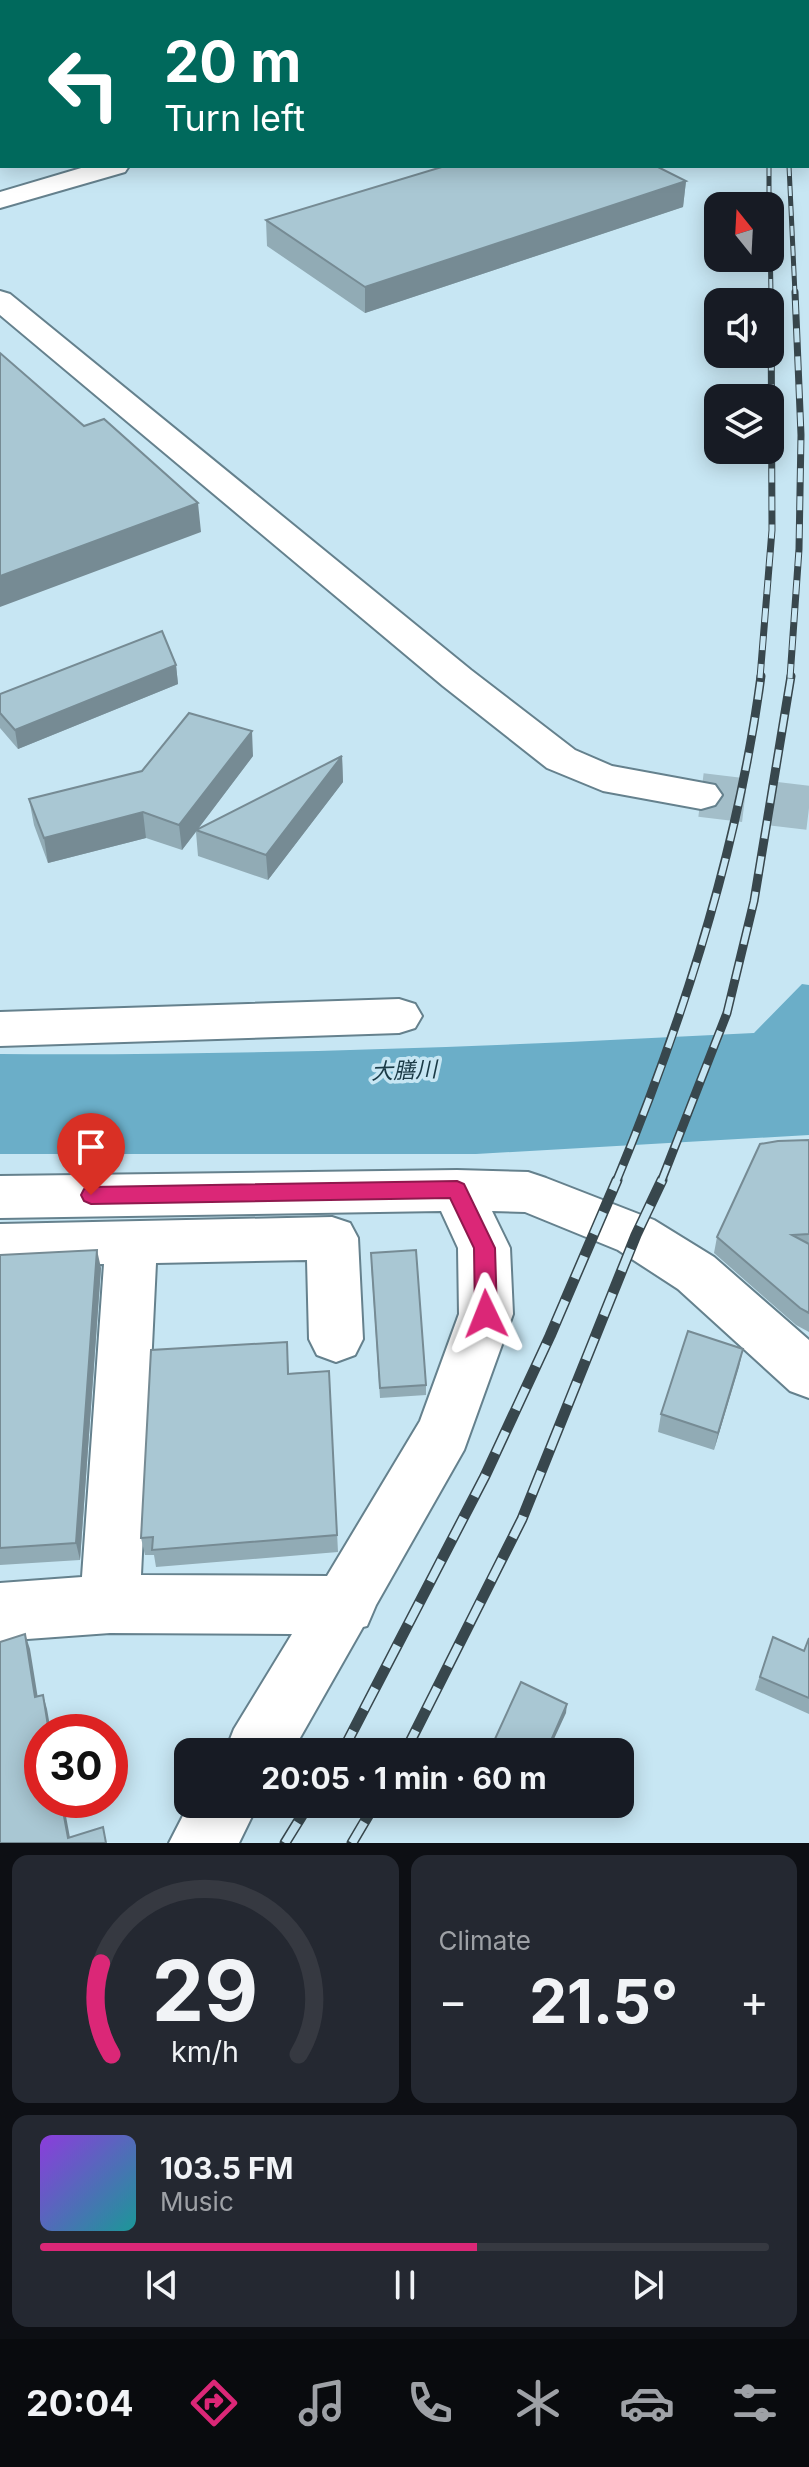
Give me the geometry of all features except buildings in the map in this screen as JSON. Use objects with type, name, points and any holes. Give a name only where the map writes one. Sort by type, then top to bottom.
[{"type":"street","points":[[0,200],[109,168]]},
{"type":"street","points":[[0,300],[445,668],[561,759],[603,778],[701,795]]},
{"type":"street","points":[[0,1029],[399,1016]]},
{"type":"street","points":[[265,1738],[346,1605],[444,1432],[486,1314],[484,1248],[457,1190]]},
{"type":"street","points":[[0,1197],[457,1190],[528,1192],[636,1235],[696,1273],[809,1374]]},
{"type":"street","points":[[0,1245],[332,1238],[336,1339]]},
{"type":"street","points":[[110,1604],[131,1242]]},
{"type":"street","points":[[0,1612],[110,1604],[346,1605]]},
{"type":"street","points":[[202,1843],[217,1818]]},
{"type":"water","name":"大膳川","points":[[802,984],[809,985],[809,1135],[476,1154],[0,1154],[0,1054],[377,1049],[754,1033]]},
{"type":"tunnel","points":[[701,795],[809,808]]},
{"type":"railway","points":[[769,168],[769,192]]},
{"type":"railway","points":[[789,168],[795,294]]},
{"type":"railway","points":[[771,272],[771,288]]},
{"type":"railway","points":[[790,678],[799,549],[801,435],[795,292]]},
{"type":"railway","points":[[760,678],[772,530],[771,368]]},
{"type":"railway","points":[[616,1182],[664,1059],[705,934],[738,806],[761,676]]},
{"type":"railway","points":[[661,1182],[727,1013],[754,901],[791,676]]},
{"type":"railway","points":[[349,1738],[485,1476],[617,1180]]},
{"type":"railway","points":[[412,1738],[522,1519],[636,1235],[662,1180]]},
{"type":"railway","points":[[285,1843],[300,1818]]},
{"type":"railway","points":[[352,1843],[367,1818]]},
{"type":"route","points":[[91,1195],[457,1190],[484,1248],[486,1314]]}]
